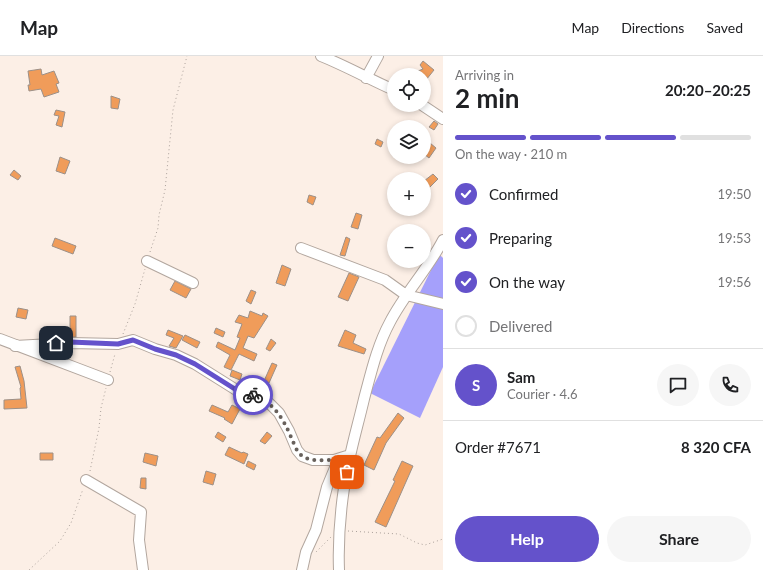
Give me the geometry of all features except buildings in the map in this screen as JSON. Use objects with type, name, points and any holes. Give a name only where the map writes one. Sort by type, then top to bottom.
[{"type":"street","points":[[321,56],[387,87]]},
{"type":"street","points":[[366,78],[378,56]]},
{"type":"street","points":[[431,111],[443,119]]},
{"type":"street","points":[[339,570],[339,531],[344,488],[350,456],[376,354],[389,323],[406,295],[438,251],[443,240]]},
{"type":"street","points":[[301,248],[385,280],[406,295],[443,304]]},
{"type":"street","points":[[147,262],[193,283]]},
{"type":"street","points":[[0,339],[15,346],[108,380]]},
{"type":"street","points":[[15,346],[70,342],[118,344],[133,340],[155,349],[176,355],[195,364],[238,391],[258,397],[269,403],[279,413],[297,450],[302,456],[314,460],[336,461],[350,456]]},
{"type":"street","points":[[336,461],[347,472]]},
{"type":"street","points":[[303,565],[306,552],[316,530],[326,487],[336,461]]},
{"type":"street","points":[[86,480],[141,512],[139,540],[143,570]]},
{"type":"path","points":[[29,570],[60,541],[72,523],[78,501],[92,466],[101,408],[108,380],[118,344],[135,304],[158,228],[159,215],[165,190],[173,110],[187,56]]},
{"type":"path","points":[[303,565],[339,531],[398,534],[425,545],[443,538]]},
{"type":"shaded area","points":[[439,254],[443,258],[443,367],[420,418],[370,393]]},
{"type":"way so far","points":[[253,395],[269,403],[279,413],[297,450],[302,456],[314,460],[334,460],[347,472]]},
{"type":"route","points":[[56,343],[70,342],[118,344],[133,340],[155,349],[176,355],[195,364],[238,391],[253,395]]}]
